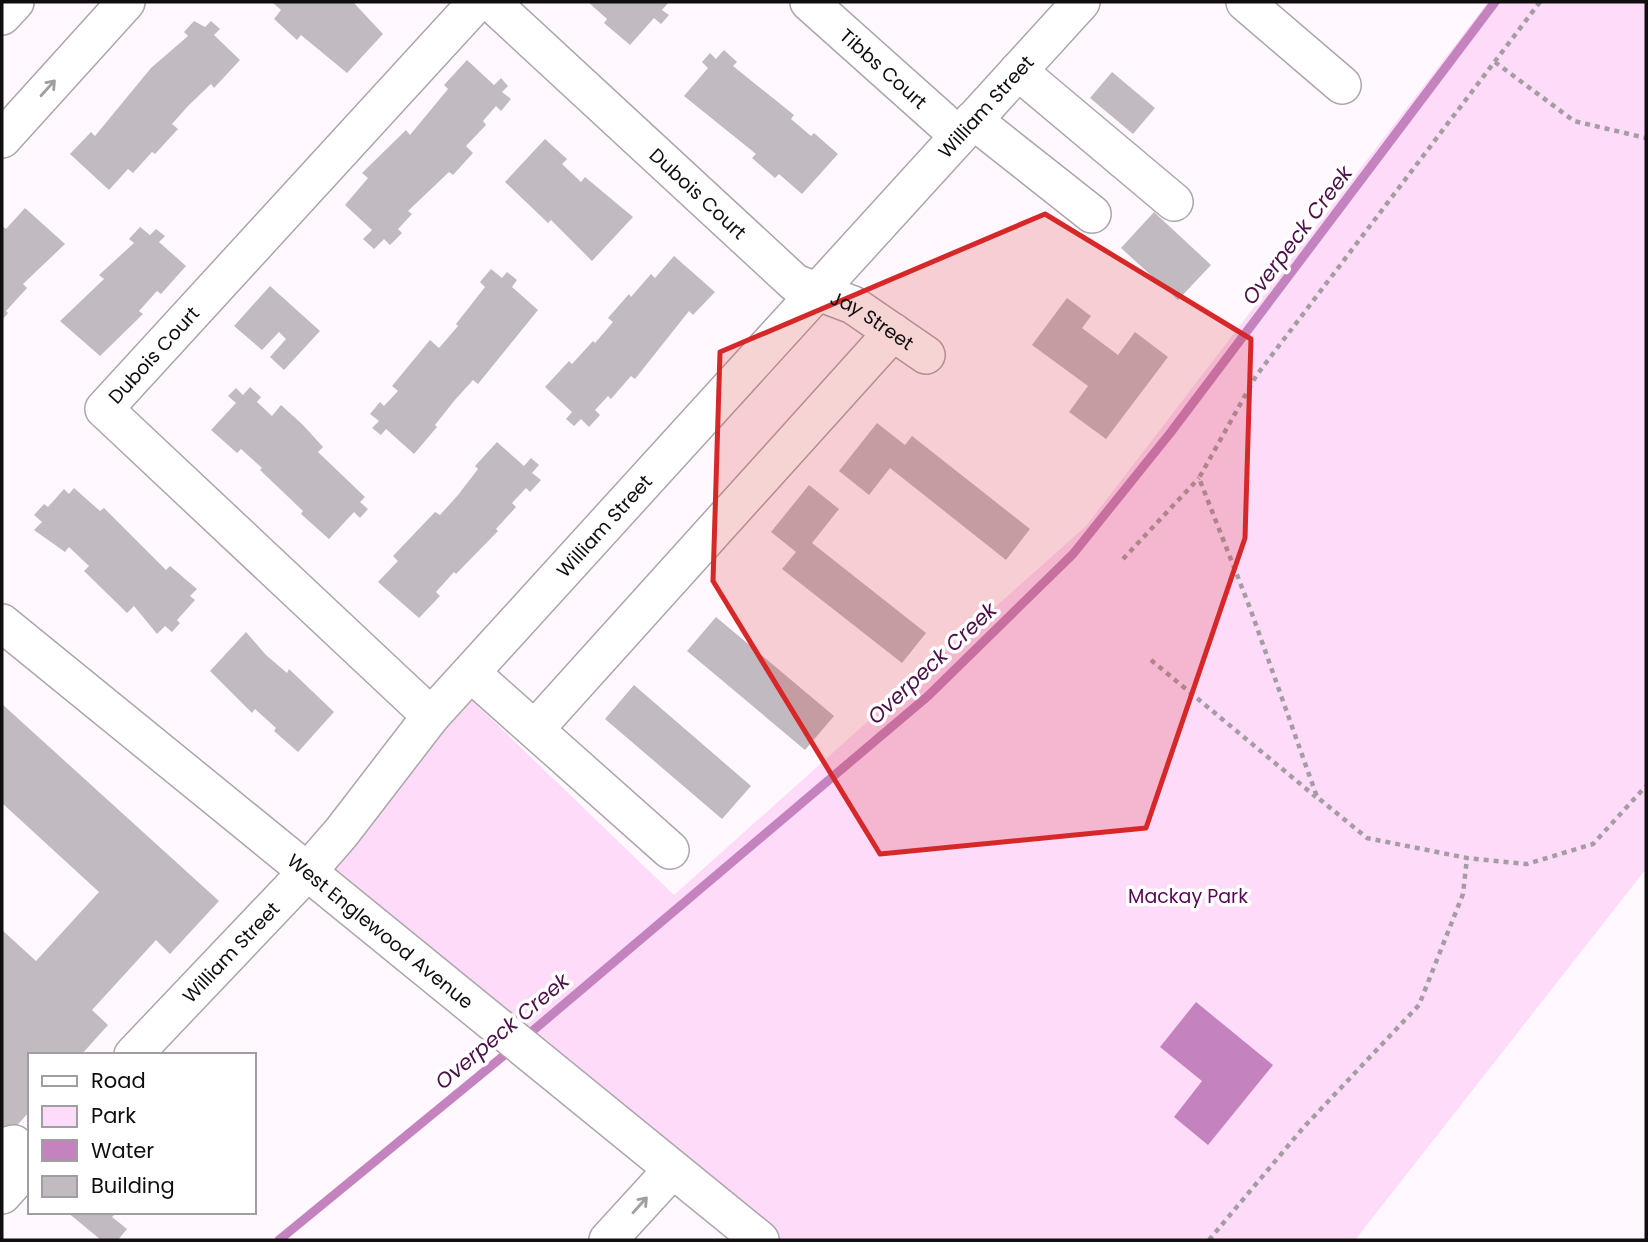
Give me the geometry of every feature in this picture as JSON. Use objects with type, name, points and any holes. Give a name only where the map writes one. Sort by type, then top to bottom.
[{"type":"street","points":[[2,16],[15,2]]},
{"type":"street","points":[[2,139],[126,2]]},
{"type":"street","name":"Dubois Court","points":[[431,716],[104,409],[477,2]]},
{"type":"street","name":"Dubois Court","points":[[491,2],[795,283],[818,291]]},
{"type":"street","name":"Tibbs Court","points":[[809,2],[966,128],[1092,214]]},
{"type":"street","name":"William Street","points":[[135,1053],[307,872],[431,716],[1081,2]]},
{"type":"street","points":[[1245,2],[1342,85]]},
{"type":"street","points":[[1018,71],[1174,202]]},
{"type":"street","name":"Jay Street","points":[[818,291],[853,305],[926,355]]},
{"type":"street","points":[[535,730],[893,332]]},
{"type":"street","name":"West Englewood Avenue","points":[[2,623],[760,1240]]},
{"type":"street","points":[[471,673],[670,850]]},
{"type":"street","points":[[2,1147],[13,1144],[28,1155]]},
{"type":"street","points":[[2,1195],[28,1166]]},
{"type":"street","points":[[608,1240],[673,1170]]},
{"type":"path","points":[[1124,559],[1199,478],[1255,376],[1540,2]]},
{"type":"path","points":[[1495,62],[1574,121],[1646,138]]},
{"type":"path","points":[[1199,478],[1250,608],[1317,797]]},
{"type":"path","points":[[1151,660],[1367,838],[1467,858],[1527,864],[1593,844],[1646,786]]},
{"type":"path","points":[[1209,1240],[1303,1128],[1419,1005],[1463,894],[1467,858]]},
{"type":"highlighted area","points":[[1045,214],[1251,339],[1245,538],[1146,828],[880,854],[713,581],[720,352]]},
{"type":"green space","name":"Mackay Park","points":[[1488,2],[1646,2],[1646,869],[1355,1240],[771,1240],[311,856],[458,687],[674,895],[1087,525]]},
{"type":"water","points":[[1196,1002],[1273,1065],[1208,1145],[1174,1117],[1202,1081],[1160,1047]]},
{"type":"building","points":[[272,2],[353,2],[383,34],[347,73],[301,35],[297,40],[274,19],[281,10]]},
{"type":"building","points":[[588,2],[669,2],[662,10],[669,15],[661,24],[654,18],[630,45],[604,23],[607,19]]},
{"type":"building","points":[[194,21],[205,27],[211,21],[220,29],[214,35],[240,60],[214,88],[211,84],[189,105],[172,124],[178,129],[155,154],[152,152],[133,173],[128,169],[109,190],[70,154],[91,132],[95,136],[151,68],[188,36],[184,32]]},
{"type":"building","points":[[724,50],[737,62],[733,66],[794,115],[791,119],[811,136],[814,133],[838,154],[802,194],[779,174],[775,178],[752,158],[756,154],[684,96],[708,68],[702,62],[710,53],[716,59]]},
{"type":"building","points":[[467,60],[494,85],[501,78],[508,86],[502,92],[511,99],[501,111],[496,106],[483,121],[486,125],[466,146],[473,153],[453,175],[449,172],[408,211],[412,214],[398,229],[402,233],[390,245],[384,239],[374,249],[363,239],[372,230],[345,205],[368,178],[362,173],[406,130],[410,135],[448,89],[444,85]]},
{"type":"building","points":[[1112,72],[1155,108],[1133,134],[1090,98]]},
{"type":"building","points":[[545,139],[567,159],[562,164],[581,182],[585,177],[633,217],[592,261],[551,220],[548,223],[505,182]]},
{"type":"building","points":[[25,208],[65,244],[23,284],[27,288],[6,311],[8,313],[2,320],[2,226],[6,229]]},
{"type":"building","points":[[1154,212],[1211,265],[1178,300],[1121,248]]},
{"type":"building","points":[[140,227],[150,235],[156,229],[165,236],[159,242],[186,266],[161,294],[157,291],[139,311],[143,314],[100,356],[60,321],[104,279],[99,275],[134,243],[129,239]]},
{"type":"building","points":[[674,256],[715,292],[693,315],[689,311],[635,379],[631,376],[611,399],[608,396],[595,410],[600,415],[589,427],[581,419],[574,426],[566,419],[572,412],[545,387],[569,361],[572,364],[593,341],[595,343],[613,322],[608,318],[629,294],[631,297],[651,274],[655,278]]},
{"type":"building","points":[[491,269],[502,278],[507,272],[517,280],[512,287],[538,310],[478,384],[473,380],[454,401],[414,454],[386,429],[381,435],[372,428],[379,421],[370,414],[380,402],[384,406],[398,391],[392,386],[430,340],[439,348],[458,326],[456,324],[485,287],[480,282]]},
{"type":"building","points":[[270,286],[320,331],[284,370],[270,357],[286,339],[279,332],[262,350],[234,326]]},
{"type":"building","points":[[1067,298],[1091,316],[1082,328],[1118,355],[1135,332],[1168,357],[1106,439],[1069,412],[1088,386],[1032,345]]},
{"type":"building","points":[[250,387],[261,397],[257,402],[272,416],[281,405],[303,425],[323,447],[318,452],[365,497],[360,502],[368,509],[360,518],[354,512],[329,539],[301,514],[303,511],[260,470],[262,468],[241,449],[237,453],[211,430],[236,403],[228,396],[236,388],[243,395]]},
{"type":"building","points":[[877,423],[905,445],[912,436],[1030,529],[1006,560],[890,468],[869,495],[839,471]]},
{"type":"building","points":[[497,442],[524,466],[531,458],[539,465],[532,473],[541,480],[530,492],[526,488],[512,503],[516,507],[496,529],[498,531],[456,574],[454,572],[436,592],[440,596],[419,618],[378,582],[398,561],[393,556],[435,512],[440,515],[478,469],[475,466]]},
{"type":"building","points":[[809,485],[839,509],[812,543],[926,633],[902,663],[782,569],[796,552],[771,532]]},
{"type":"building","points":[[74,488],[100,511],[104,508],[166,570],[170,566],[197,589],[190,596],[195,600],[177,620],[180,623],[172,632],[165,626],[157,634],[134,606],[127,613],[84,571],[89,566],[69,547],[65,552],[34,530],[42,522],[34,515],[44,504],[48,507],[64,489],[69,494]]},
{"type":"building","points":[[716,617],[834,716],[805,750],[687,651]]},
{"type":"building","points":[[246,632],[266,655],[287,673],[289,669],[334,712],[298,752],[274,731],[276,728],[255,709],[252,713],[210,671]]},
{"type":"building","points":[[634,685],[751,786],[722,819],[605,719]]},
{"type":"building","points":[[2,704],[219,901],[170,954],[156,940],[92,1010],[108,1025],[83,1053],[28,1053],[28,1113],[2,1142],[2,930],[36,961],[99,892],[2,803]]},
{"type":"building","points":[[69,1214],[115,1214],[112,1217],[127,1229],[118,1240],[101,1240]]},
{"type":"waterway","name":"Overpeck Creek","points":[[523,1039],[928,696],[1073,554],[1171,432],[1495,2]]},
{"type":"waterway","name":"Overpeck Creek","points":[[279,1240],[513,1048]]}]
